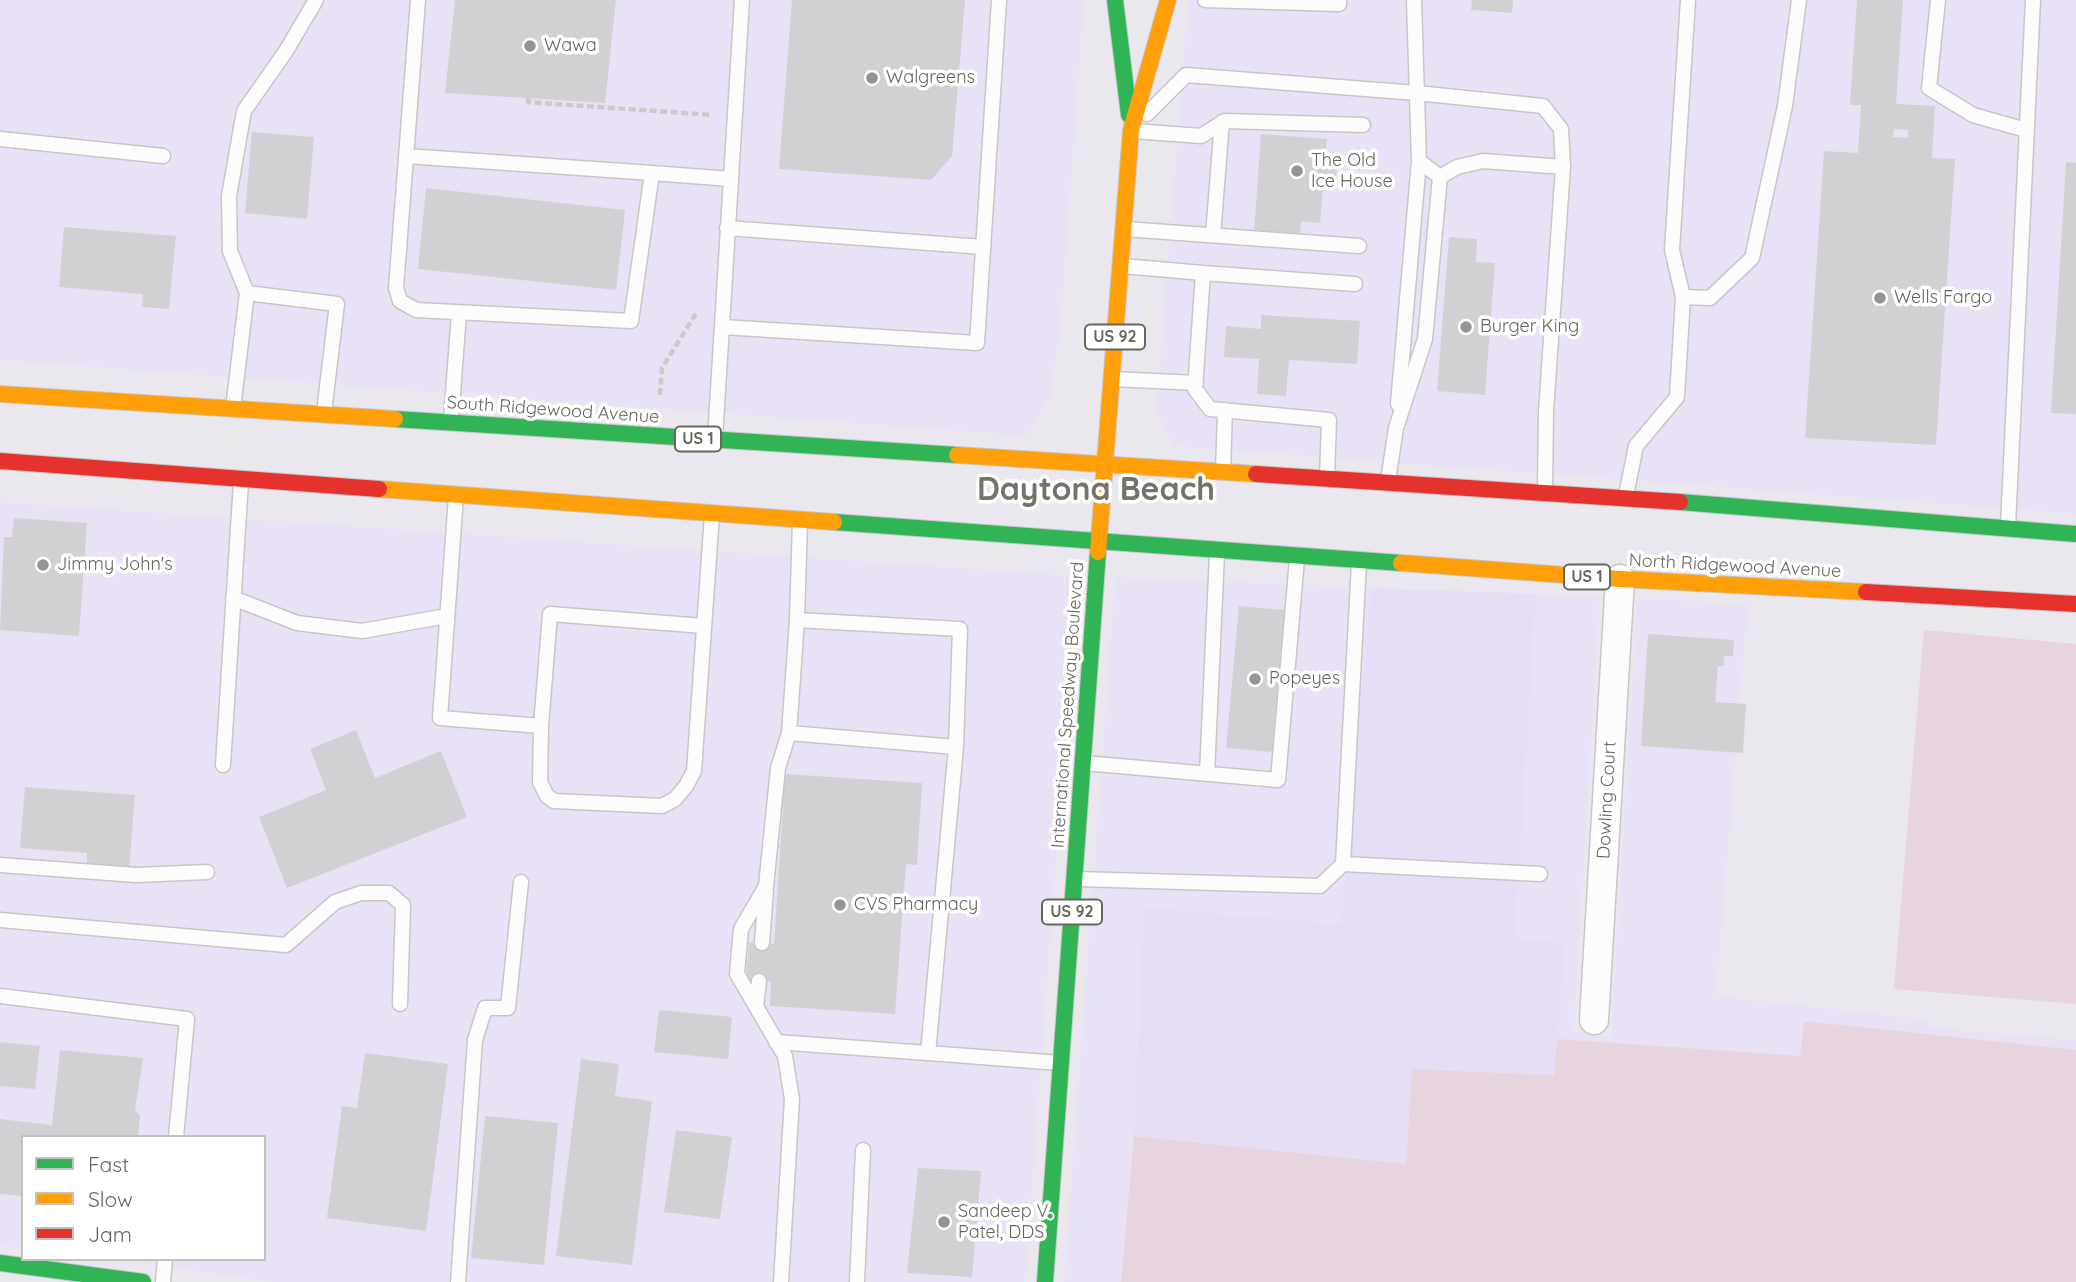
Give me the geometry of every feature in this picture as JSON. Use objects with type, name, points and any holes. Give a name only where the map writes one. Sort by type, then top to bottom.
[{"type":"main road","name":"International Speedway Boulevard","points":[[1115,0],[1131,131]]},
{"type":"main road","name":"International Speedway Boulevard","points":[[1045,1282],[1131,131],[1168,0]]},
{"type":"main road","points":[[1149,8],[1158,33]]},
{"type":"main road","name":"South Ridgewood Avenue","points":[[0,394],[1104,465]]},
{"type":"main road","name":"US 1","points":[[0,461],[1099,543]]},
{"type":"main road","name":"US 1","points":[[1104,465],[1545,492],[2076,534]]},
{"type":"main road","name":"North Ridgewood Avenue","points":[[1099,543],[1620,579],[2076,604]]},
{"type":"main road","points":[[0,1263],[143,1282]]},
{"type":"street","name":"Dowling Court","points":[[1594,1020],[1620,579]]},
{"type":"lane","points":[[233,409],[247,293],[230,251],[229,195],[244,111],[286,51],[316,0]]},
{"type":"lane","points":[[418,0],[396,288],[400,301],[416,310],[631,321],[652,173]]},
{"type":"lane","points":[[715,440],[742,0]]},
{"type":"lane","points":[[723,327],[977,343],[999,0]]},
{"type":"lane","points":[[1205,0],[1339,4],[1339,0]]},
{"type":"lane","points":[[1388,483],[1396,428],[1419,161],[1413,0]]},
{"type":"lane","points":[[1626,498],[1636,446],[1677,397],[1683,297],[1672,250],[1688,0]]},
{"type":"lane","points":[[1683,297],[1710,298],[1752,258],[1786,107],[1799,0]]},
{"type":"lane","points":[[1938,0],[1929,88],[1973,115],[2026,134]]},
{"type":"lane","points":[[2008,527],[2034,0]]},
{"type":"lane","points":[[1131,131],[1186,75],[1418,93],[1543,106],[1561,129],[1563,167],[1546,411],[1545,492]]},
{"type":"lane","points":[[1131,131],[1201,136],[1225,121],[1363,125]]},
{"type":"lane","points":[[1213,235],[1222,122]]},
{"type":"lane","points":[[0,139],[163,156]]},
{"type":"lane","points":[[406,156],[731,179]]},
{"type":"lane","points":[[1440,177],[1457,167],[1483,160],[1563,167]]},
{"type":"lane","points":[[1419,161],[1440,177]]},
{"type":"lane","points":[[1396,428],[1426,340],[1440,177]]},
{"type":"lane","points":[[727,228],[983,247]]},
{"type":"lane","points":[[1123,229],[1359,246]]},
{"type":"lane","points":[[1120,265],[1355,284]]},
{"type":"lane","points":[[1203,273],[1195,389],[1210,409],[1329,420],[1326,479]]},
{"type":"lane","points":[[247,293],[337,304],[324,415]]},
{"type":"lane","points":[[451,423],[458,313]]},
{"type":"lane","points":[[1111,378],[1196,383]]},
{"type":"lane","points":[[1223,473],[1225,410]]},
{"type":"lane","points":[[223,765],[242,479]]},
{"type":"lane","points":[[457,495],[440,718],[541,726]]},
{"type":"lane","points":[[704,626],[550,614],[541,726],[540,782],[547,796],[554,801],[662,806],[675,799],[686,786],[694,771],[712,514]]},
{"type":"lane","points":[[762,943],[778,768],[789,733],[797,620],[800,521]]},
{"type":"lane","points":[[1207,774],[1217,551]]},
{"type":"lane","points":[[1083,763],[1278,780],[1297,557]]},
{"type":"lane","points":[[1075,879],[1320,886],[1343,864],[1360,561]]},
{"type":"lane","points":[[233,598],[297,623],[362,631],[447,616]]},
{"type":"lane","points":[[797,620],[960,629],[956,747],[928,1053]]},
{"type":"lane","points":[[789,733],[956,747]]},
{"type":"lane","points":[[1343,864],[1540,874]]},
{"type":"lane","points":[[0,865],[136,875],[207,872]]},
{"type":"lane","points":[[458,1282],[475,1040],[485,1008],[508,1008],[521,882]]},
{"type":"lane","points":[[766,886],[741,929],[737,974],[785,1056],[792,1100],[782,1282]]},
{"type":"lane","points":[[0,920],[286,945],[335,902],[361,893],[389,892],[403,905],[400,1004]]},
{"type":"lane","points":[[756,1007],[759,981]]},
{"type":"lane","points":[[0,996],[187,1019],[176,1135]]},
{"type":"lane","points":[[776,1042],[1061,1063]]},
{"type":"lane","points":[[857,1282],[863,1150]]},
{"type":"lane","points":[[163,1282],[165,1261]]},
{"type":"path","points":[[528,99],[528,102],[713,115]]},
{"type":"shaded area","points":[[0,0],[1084,0],[1061,325],[1050,398],[1027,436],[0,360]]},
{"type":"shaded area","points":[[1188,0],[2076,0],[2076,514],[1174,446],[1156,413]]},
{"type":"shaded area","points":[[0,502],[1077,576],[1025,1282],[274,1282],[122,1261],[266,1261],[266,1135],[21,1135],[21,1248],[0,1245]]},
{"type":"shaded area","points":[[1115,577],[1600,597],[1574,1031],[1611,1037],[1637,598],[1748,604],[1716,996],[1930,1020],[1930,1028],[2076,1040],[2076,1282],[1064,1282]]},
{"type":"shaded area","points":[[1924,630],[2076,644],[2076,1004],[1894,989]]},
{"type":"shaded area","points":[[1804,1021],[2076,1050],[2076,1282],[1121,1282],[1134,1136],[1406,1164],[1411,1069],[1553,1075],[1557,1039],[1800,1056]]},
{"type":"sand","points":[[1371,588],[1536,594],[1515,939],[1565,944],[1554,1075],[1412,1069],[1406,1164],[1134,1136],[1144,908],[1341,924]]},
{"type":"building","name":"Wawa","points":[[455,0],[616,0],[605,103],[445,93]]},
{"type":"building","name":"Walgreens","points":[[792,0],[965,0],[952,156],[931,180],[779,169]]},
{"type":"building","points":[[1472,0],[1513,0],[1512,13],[1471,10]]},
{"type":"building","name":"Wells Fargo","points":[[1857,0],[1903,0],[1896,104],[1935,106],[1932,158],[1955,159],[1936,445],[1805,438],[1824,151],[1858,153],[1861,105],[1850,105]],"holes":[[[1894,129],[1908,130],[1908,138],[1893,137]]]},
{"type":"building","points":[[252,132],[314,137],[307,219],[245,213]]},
{"type":"building","name":"The Old Ice House","points":[[1261,134],[1327,139],[1326,154],[1338,155],[1335,188],[1323,187],[1320,223],[1301,221],[1300,236],[1254,233]]},
{"type":"building","points":[[2066,162],[2076,163],[2076,414],[2051,413]]},
{"type":"building","points":[[426,188],[625,210],[616,290],[418,269]]},
{"type":"building","points":[[64,227],[176,236],[169,309],[142,307],[143,294],[59,287]]},
{"type":"building","name":"Burger King","points":[[1449,237],[1477,239],[1476,262],[1495,263],[1485,395],[1437,391]]},
{"type":"building","points":[[1261,315],[1360,321],[1357,364],[1289,360],[1286,396],[1257,394],[1259,359],[1224,357],[1226,326],[1261,329]]},
{"type":"building","name":"Jimmy John's","points":[[14,518],[87,523],[79,636],[0,630],[4,537],[12,537]]},
{"type":"building","name":"Popeyes","points":[[1239,606],[1285,610],[1272,752],[1226,748]]},
{"type":"building","points":[[1648,634],[1734,640],[1733,656],[1724,656],[1724,666],[1718,666],[1715,702],[1746,704],[1743,753],[1641,746]]},
{"type":"building","points":[[356,730],[375,778],[441,751],[467,817],[287,888],[259,817],[326,790],[310,749]]},
{"type":"building","name":"CVS Pharmacy","points":[[785,774],[922,783],[917,865],[906,864],[895,1014],[770,1006],[771,982],[746,980],[749,942],[774,944]]},
{"type":"building","points":[[25,787],[135,795],[129,870],[87,867],[87,853],[20,848]]},
{"type":"building","points":[[659,1010],[732,1017],[728,1059],[654,1052]]},
{"type":"building","points":[[0,1042],[40,1046],[35,1089],[0,1086]]},
{"type":"building","points":[[60,1050],[143,1058],[135,1110],[140,1115],[138,1135],[21,1135],[21,1196],[0,1194],[0,1119],[52,1125]]},
{"type":"building","points":[[365,1053],[448,1064],[426,1231],[327,1218],[342,1106],[357,1108]]},
{"type":"building","points":[[581,1059],[619,1064],[615,1096],[652,1101],[632,1265],[556,1256]]},
{"type":"building","points":[[485,1116],[558,1123],[544,1265],[471,1258]]},
{"type":"building","points":[[676,1130],[732,1137],[720,1219],[664,1212]]},
{"type":"building","name":"Sandeep V. Patel, DDS","points":[[918,1168],[981,1171],[972,1277],[907,1273]]},
{"type":"traffic: fast","points":[[1115,0],[1129,115]]},
{"type":"traffic: fast","points":[[395,419],[957,455]]},
{"type":"traffic: fast","points":[[1680,502],[2076,534]]},
{"type":"traffic: fast","points":[[834,522],[1401,563]]},
{"type":"traffic: fast","points":[[1045,1282],[1098,552]]},
{"type":"traffic: fast","points":[[0,1263],[143,1282]]},
{"type":"traffic: slow","points":[[1098,552],[1131,130],[1168,0]]},
{"type":"traffic: slow","points":[[0,394],[395,419]]},
{"type":"traffic: slow","points":[[957,455],[1256,474]]},
{"type":"traffic: slow","points":[[379,489],[834,522]]},
{"type":"traffic: slow","points":[[1401,563],[1620,579],[1866,592]]},
{"type":"traffic: jam","points":[[0,461],[379,489]]},
{"type":"traffic: jam","points":[[1256,474],[1680,502]]},
{"type":"traffic: jam","points":[[1866,592],[2076,604]]},
{"type":"place","name":"Wawa","points":[[530,46]]},
{"type":"place","name":"Walgreens","points":[[872,78]]},
{"type":"place","name":"The Old Ice House","points":[[1297,171]]},
{"type":"place","name":"Wells Fargo","points":[[1880,298]]},
{"type":"place","name":"Burger King","points":[[1466,327]]},
{"type":"place","name":"Jimmy John's","points":[[43,565]]},
{"type":"place","name":"Popeyes","points":[[1255,679]]},
{"type":"place","name":"CVS Pharmacy","points":[[840,905]]},
{"type":"place","name":"Sandeep V. Patel, DDS","points":[[944,1222]]},
{"type":"district","name":"Daytona Beach","points":[[1096,490]]}]
